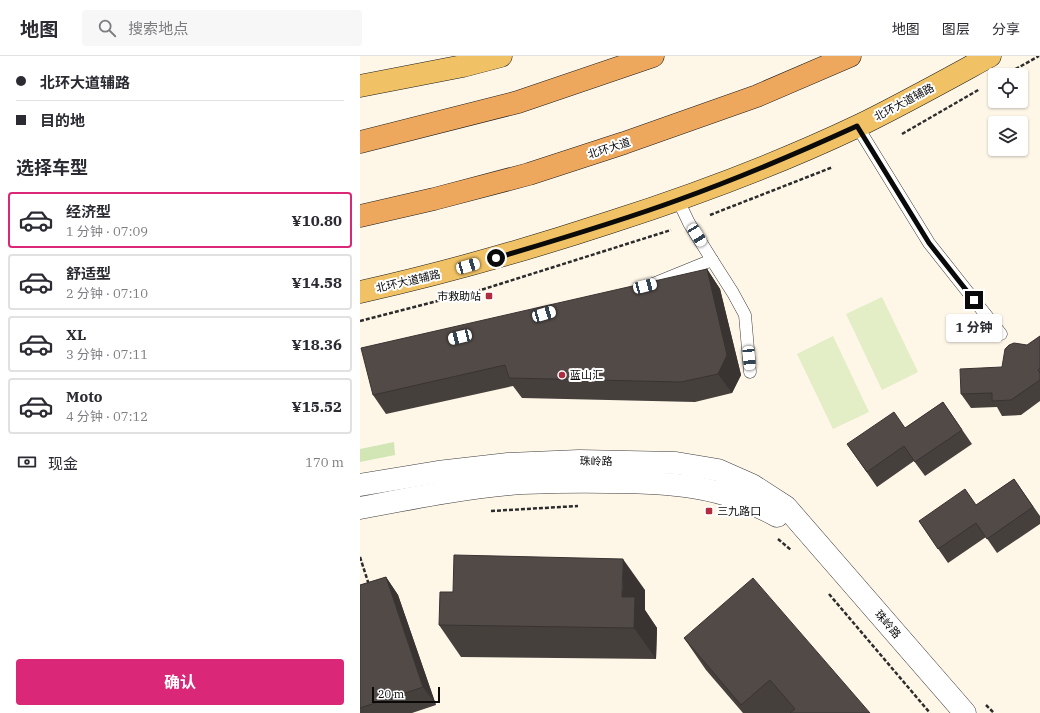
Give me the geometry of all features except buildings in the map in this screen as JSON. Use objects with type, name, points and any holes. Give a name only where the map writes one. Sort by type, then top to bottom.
[{"type":"highway","points":[[360,142],[518,102],[653,56]]},
{"type":"highway","name":"北环大道","points":[[360,216],[434,199],[529,174],[624,143],[757,96],[850,56]]},
{"type":"main road","points":[[360,86],[463,66],[501,56]]},
{"type":"main road","name":"北环大道辅路","points":[[360,292],[462,268],[564,238],[678,200],[769,165],[857,126],[913,98],[990,56]]},
{"type":"street","name":"珠岭路","points":[[360,485],[438,472],[508,464],[579,461],[676,463],[718,470],[752,485],[786,507],[965,713]]},
{"type":"street","name":"珠岭路","points":[[360,508],[411,498],[521,484],[570,481],[676,484],[723,493],[758,505],[811,536]]},
{"type":"lane","points":[[857,126],[929,243],[1001,334]]},
{"type":"lane","points":[[678,200],[689,223],[745,315],[750,372]]},
{"type":"lane","points":[[642,287],[658,283],[712,260]]},
{"type":"path","points":[[1018,68],[1039,56]]},
{"type":"path","points":[[902,134],[984,87]]},
{"type":"path","points":[[710,215],[833,167]]},
{"type":"path","points":[[360,321],[484,289],[671,230]]},
{"type":"path","points":[[491,511],[584,506]]},
{"type":"path","points":[[773,535],[796,554]]},
{"type":"path","points":[[360,557],[370,591]]},
{"type":"path","points":[[826,590],[930,713]]},
{"type":"green space","points":[[882,297],[918,372],[882,390],[846,314]]},
{"type":"green space","points":[[833,336],[869,412],[833,429],[797,354]]},
{"type":"green space","points":[[394,442],[395,455],[360,462],[360,449]]},
{"type":"place","name":"市救助站","points":[[489,296]]},
{"type":"place","name":"蓝山汇","points":[[562,375]]},
{"type":"place","name":"三九路口","points":[[709,511]]},
{"type":"route","points":[[496,258],[564,238],[678,200],[769,165],[857,126],[929,243],[974,300]]}]
